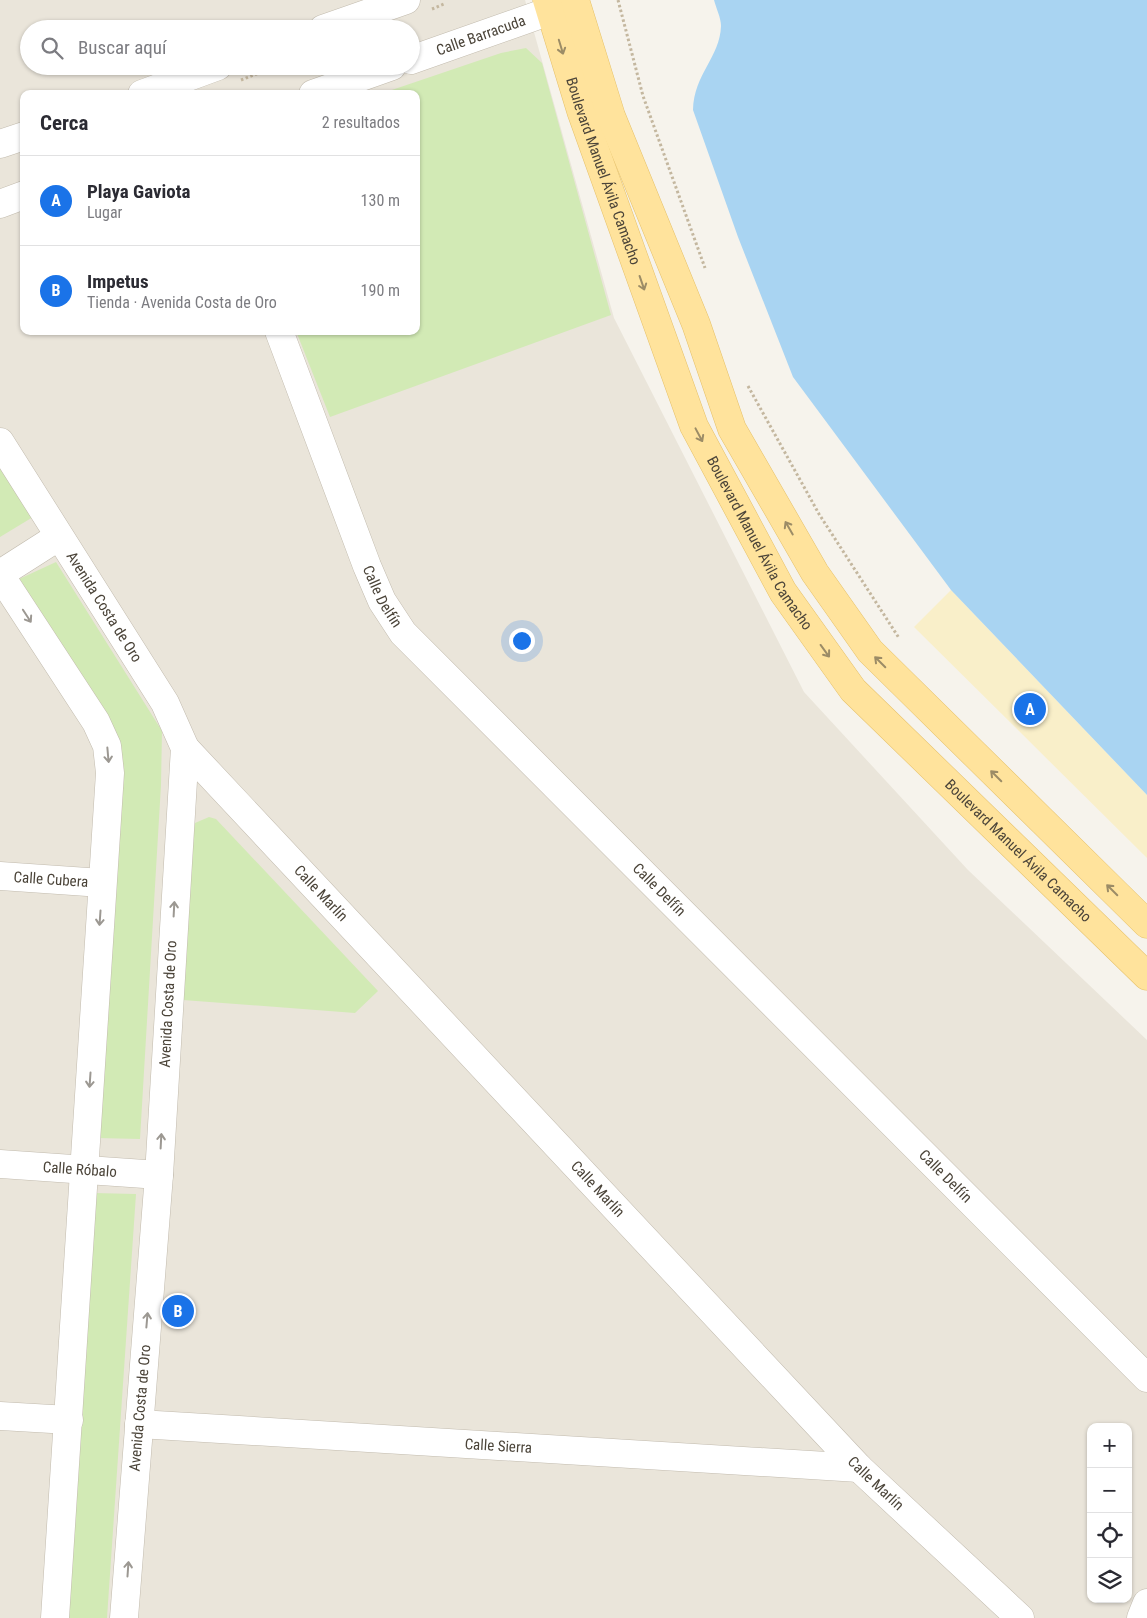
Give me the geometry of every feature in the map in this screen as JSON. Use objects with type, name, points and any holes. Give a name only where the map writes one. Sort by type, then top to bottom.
[{"type":"main road","name":"Boulevard Manuel Ávila Camacho","points":[[575,0],[611,116],[696,324],[732,429],[815,573],[870,651],[1147,924]]},
{"type":"main road","name":"Boulevard Manuel Ávila Camacho","points":[[549,6],[582,111],[694,426],[783,592],[853,690],[1147,976]]},
{"type":"street","points":[[359,20],[406,0]]},
{"type":"street","name":"Calle Barracuda","points":[[420,56],[549,6]]},
{"type":"street","points":[[153,90],[194,75]]},
{"type":"street","points":[[322,90],[355,75]]},
{"type":"street","points":[[0,144],[20,137]]},
{"type":"street","points":[[0,204],[20,196]]},
{"type":"street","name":"Calle Delfín","points":[[280,335],[367,566],[382,601],[403,633],[1147,1378]]},
{"type":"street","name":"Avenida Costa de Oro","points":[[0,442],[165,703],[185,748],[178,838],[159,1175],[124,1618]]},
{"type":"street","points":[[55,1618],[110,773],[107,746],[96,722],[0,575],[58,536]]},
{"type":"street","name":"Calle Marlín","points":[[185,748],[859,1468],[1020,1618]]},
{"type":"street","name":"Calle Cubera","points":[[0,876],[102,883]]},
{"type":"street","name":"Calle Róbalo","points":[[0,1164],[159,1175]]},
{"type":"street","points":[[0,1416],[69,1420]]},
{"type":"street","name":"Calle Sierra","points":[[139,1424],[859,1468]]},
{"type":"street","points":[[1140,1618],[1147,1603]]},
{"type":"path","points":[[618,0],[643,96],[707,273]]},
{"type":"path","points":[[747,384],[818,514],[901,641]]},
{"type":"shaded area","points":[[0,0],[525,0],[614,318],[804,692],[968,870],[1147,1040],[1147,1618],[0,1618]]},
{"type":"green space","points":[[526,48],[542,63],[611,315],[330,417],[298,335],[420,335],[420,90],[392,90],[501,53]]},
{"type":"green space","points":[[0,466],[33,517],[0,537]]},
{"type":"green space","points":[[56,562],[162,731],[161,785],[140,1139],[97,1138],[115,752],[17,580]]},
{"type":"green space","points":[[209,817],[216,819],[378,991],[355,1013],[183,1000],[191,832],[195,823]]},
{"type":"green space","points":[[93,1193],[136,1194],[107,1618],[65,1618]]},
{"type":"sand","points":[[951,590],[1147,795],[1147,858],[914,627]]},
{"type":"water","points":[[714,0],[1147,0],[1147,795],[951,590],[793,377],[738,237],[693,110],[694,97],[698,86],[720,37],[721,23]]},
{"type":"place","name":"Playa Gaviota","points":[[1030,709]]},
{"type":"place","name":"Impetus","points":[[178,1311]]}]
